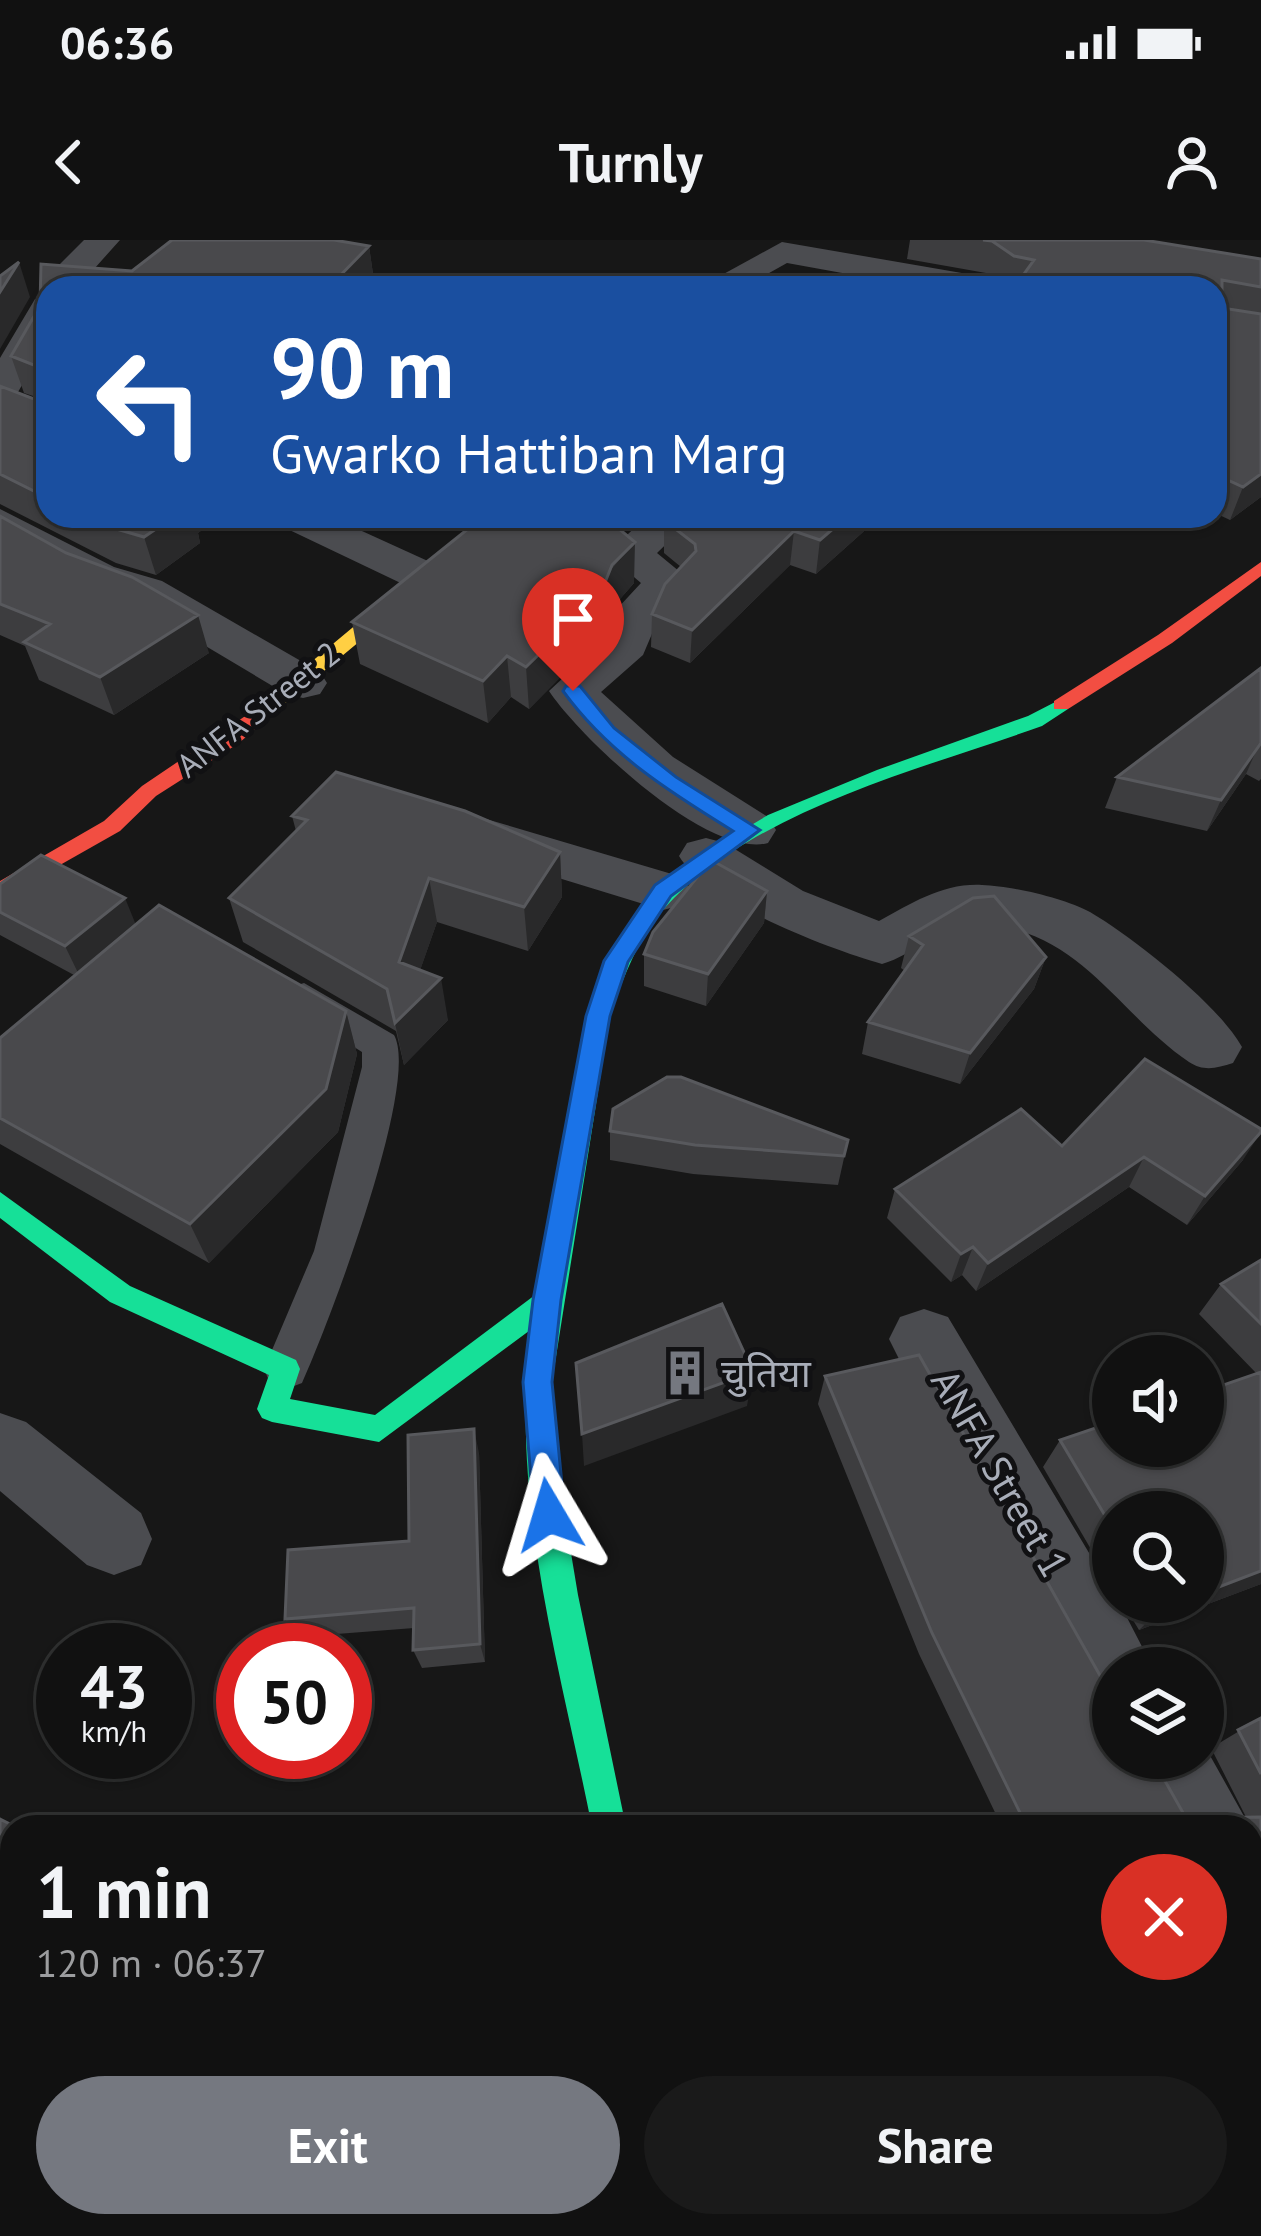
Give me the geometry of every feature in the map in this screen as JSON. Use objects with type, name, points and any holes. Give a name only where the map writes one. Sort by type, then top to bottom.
[{"type":"main road","name":"ANFA Street 2","points":[[0,891],[112,826],[148,791],[303,683],[425,577],[513,528]]},
{"type":"main road","points":[[607,1815],[543,1475],[538,1382],[547,1300],[598,1016],[616,961],[706,859],[1035,721],[1165,639],[1261,567]]},
{"type":"main road","points":[[0,1203],[120,1294],[286,1370],[272,1409],[380,1429],[547,1300]]},
{"type":"street","points":[[71,276],[103,240]]},
{"type":"street","points":[[735,276],[784,246],[928,276]]},
{"type":"street","points":[[0,391],[36,328]]},
{"type":"street","points":[[0,522],[98,577],[146,591],[303,683]]},
{"type":"street","points":[[320,528],[425,577]]},
{"type":"street","points":[[659,528],[629,554],[668,581],[639,610],[626,645],[573,691],[607,732],[668,782],[706,859]]},
{"type":"street","points":[[422,817],[706,859],[784,905],[882,944],[949,907],[984,904],[1067,925],[1150,989],[1212,1047]]},
{"type":"street","name":"ANFA Street 1","points":[[924,1339],[1101,1647]]},
{"type":"street","points":[[0,1446],[114,1539]]},
{"type":"street","points":[[1179,1779],[1201,1815]]},
{"type":"lane","points":[[272,977],[381,1045],[381,1067],[335,1251],[286,1370]]},
{"type":"building","points":[[172,240],[334,240],[369,246],[340,276],[41,276],[41,264],[132,271]]},
{"type":"building","points":[[983,240],[1144,240],[1261,259],[1261,287],[1227,281],[1227,276],[1023,276],[1034,260],[1014,256]]},
{"type":"building","points":[[19,262],[0,292],[0,276]]},
{"type":"building","points":[[1227,309],[1261,314],[1261,474],[1243,487],[1227,480]]},
{"type":"building","points":[[36,313],[36,366],[11,356]]},
{"type":"building","points":[[0,386],[34,399],[36,492],[0,474]]},
{"type":"building","points":[[0,516],[66,553],[132,577],[198,615],[100,677],[24,642],[50,624],[0,604]]},
{"type":"building","points":[[113,528],[157,528],[144,537]]},
{"type":"building","points":[[469,528],[618,528],[635,542],[612,565],[600,595],[526,667],[507,656],[483,681],[352,622]]},
{"type":"building","points":[[674,528],[834,528],[820,540],[794,531],[692,630],[652,614],[665,584],[696,551],[695,544]]},
{"type":"building","points":[[1261,668],[1261,743],[1221,800],[1117,777]]},
{"type":"building","points":[[336,772],[465,811],[560,852],[524,907],[429,878],[399,962],[441,978],[395,1023],[387,989],[229,898],[307,820],[292,816]]},
{"type":"building","points":[[41,855],[125,898],[65,946],[0,912],[0,884]]},
{"type":"building","points":[[711,860],[767,891],[708,974],[644,954],[653,932]]},
{"type":"building","points":[[994,896],[1046,957],[970,1053],[868,1022],[923,945],[909,936],[973,898]]},
{"type":"building","points":[[159,905],[346,1011],[326,1089],[190,1224],[0,1118],[0,1038]]},
{"type":"building","points":[[1145,1059],[1261,1129],[1205,1196],[1144,1157],[988,1263],[973,1247],[961,1254],[895,1189],[1021,1109],[1062,1146]]},
{"type":"building","points":[[667,1077],[681,1077],[848,1140],[844,1156],[695,1145],[610,1131],[613,1109]]},
{"type":"building","points":[[1261,1260],[1261,1324],[1221,1284]]},
{"type":"building","points":[[722,1304],[753,1372],[582,1434],[576,1363]]},
{"type":"building","points":[[919,1355],[1092,1661],[1092,1779],[1164,1779],[1184,1815],[1021,1815],[932,1633],[825,1376]]},
{"type":"building","points":[[1261,1372],[1261,1571],[1224,1585],[1224,1491],[1092,1494],[1060,1440],[1092,1429],[1092,1467],[1224,1467],[1224,1385]]},
{"type":"building","points":[[474,1429],[480,1644],[413,1650],[414,1608],[285,1619],[288,1550],[409,1541],[408,1435]]},
{"type":"building","points":[[1261,1718],[1261,1774],[1238,1730]]},
{"type":"traffic: fast","points":[[607,1815],[562,1595],[543,1475],[538,1382],[598,1016],[609,988],[651,909],[684,876],[726,846],[829,796],[1035,721],[1061,705]]},
{"type":"traffic: fast","points":[[0,1203],[120,1294],[286,1369],[272,1409],[379,1429],[547,1301]]},
{"type":"traffic: slow","points":[[275,702],[425,577],[492,528]]},
{"type":"traffic: jam","points":[[1061,705],[1165,639],[1261,567]]},
{"type":"traffic: jam","points":[[0,891],[112,826],[149,791],[232,738],[275,702]]},
{"type":"place","name":"चुतिया","points":[[685,1373]]},
{"type":"route","points":[[549,1515],[538,1382],[547,1300],[598,1016],[616,961],[663,890],[749,830],[668,782],[607,732],[573,691]]}]
